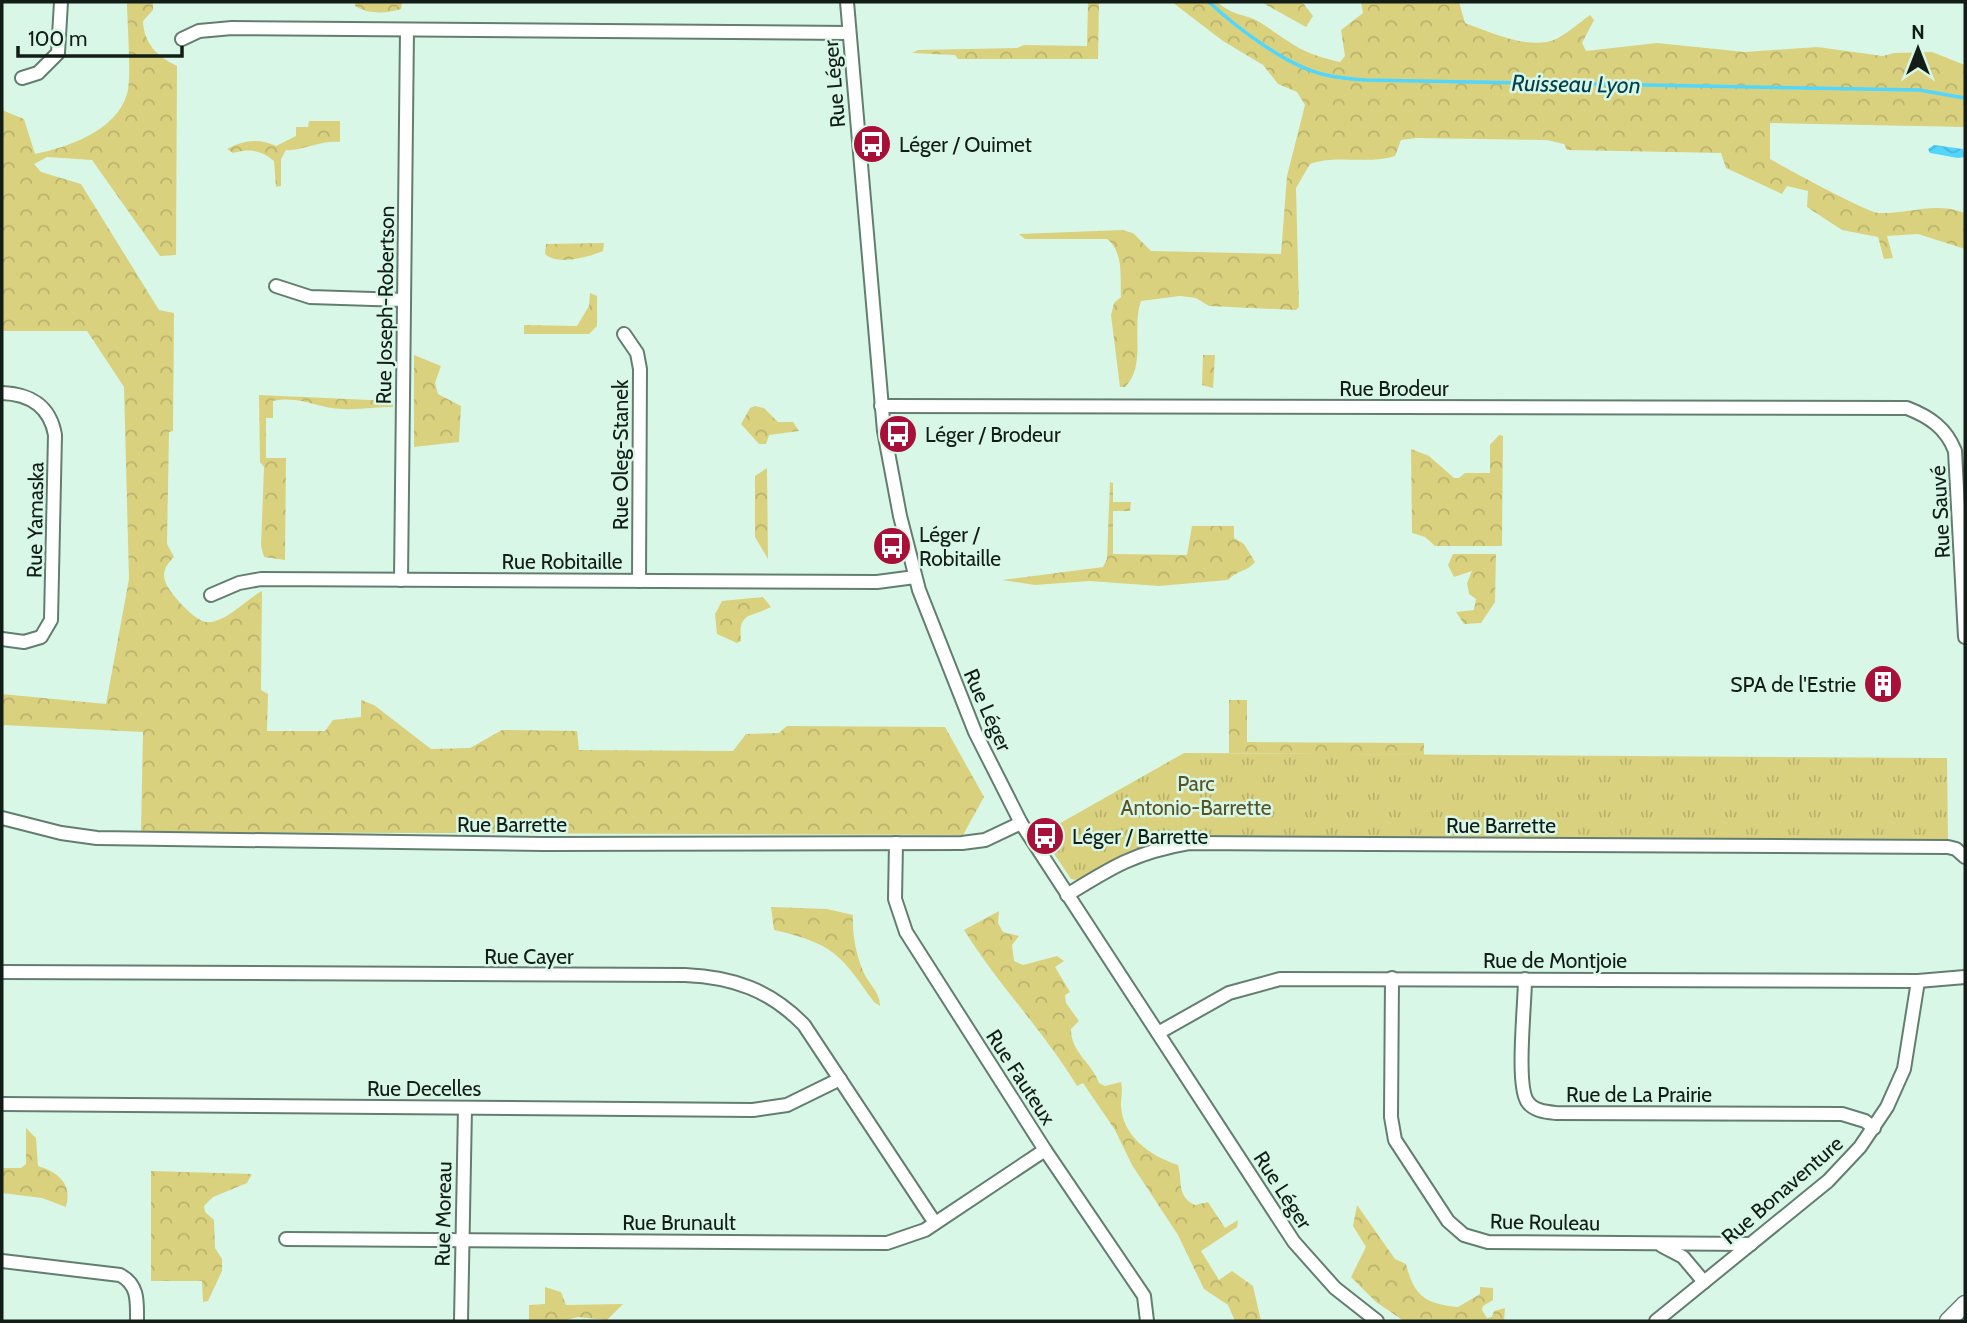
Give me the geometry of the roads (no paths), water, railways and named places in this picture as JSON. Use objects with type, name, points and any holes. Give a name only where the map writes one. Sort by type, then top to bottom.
[{"type":"main road","points":[[1948,1321],[1965,1304]]},
{"type":"street","points":[[22,78],[38,73],[58,53],[61,2]]},
{"type":"street","name":"Rue Léger","points":[[847,2],[881,406],[889,463],[915,577],[975,732],[1021,823],[1294,1242],[1335,1288],[1377,1321]]},
{"type":"street","points":[[182,39],[212,29],[849,33]]},
{"type":"street","name":"Rue Joseph-Robertson","points":[[401,580],[408,30]]},
{"type":"street","points":[[276,286],[310,297],[404,300]]},
{"type":"street","name":"Rue Oleg-Stanek","points":[[624,334],[637,353],[640,369],[639,581]]},
{"type":"street","name":"Rue Yamaska","points":[[2,393],[28,397],[39,404],[53,423],[55,435],[51,620],[41,637],[24,642],[2,639]]},
{"type":"street","name":"Rue Brodeur","points":[[881,406],[1907,408]]},
{"type":"street","name":"Rue Sauvé","points":[[1907,408],[1924,415],[1946,432],[1955,452],[1965,637]]},
{"type":"street","name":"Rue Robitaille","points":[[211,595],[239,583],[261,579],[877,582],[915,577]]},
{"type":"street","name":"Rue Barrette","points":[[2,818],[80,837],[141,840],[976,842],[1021,823]]},
{"type":"street","name":"Rue Fauteux","points":[[896,843],[895,899],[906,932],[1045,1150],[1144,1296],[1147,1321]]},
{"type":"street","name":"Rue Barrette","points":[[1067,895],[1126,859],[1155,848],[1189,843],[1948,847],[1956,849],[1965,857]]},
{"type":"street","name":"Rue Cayer","points":[[2,972],[720,978],[765,993],[793,1014],[813,1036],[935,1223]]},
{"type":"street","name":"Rue de Montjoie","points":[[1158,1033],[1210,1001],[1262,982],[1302,978],[1918,981],[1965,977]]},
{"type":"street","name":"Rue Rouleau","points":[[1392,978],[1392,1129],[1402,1153],[1455,1230],[1488,1242],[1751,1244]]},
{"type":"street","name":"Rue de La Prairie","points":[[1525,979],[1522,1078],[1527,1101],[1534,1108],[1556,1113],[1842,1114],[1866,1121],[1874,1128]]},
{"type":"street","name":"Rue Bonaventure","points":[[1656,1321],[1845,1166],[1874,1128],[1904,1069],[1918,981]]},
{"type":"street","name":"Rue Decelles","points":[[2,1104],[761,1109],[802,1099],[840,1079]]},
{"type":"street","name":"Rue Moreau","points":[[461,1321],[465,1108]]},
{"type":"street","name":"Rue Brunault","points":[[286,1239],[880,1244],[914,1236],[1045,1150]]},
{"type":"street","name":"Rue Rouleau","points":[[1655,1243],[1683,1256],[1704,1282]]},
{"type":"street","points":[[2,1261],[120,1275],[132,1284],[136,1291],[137,1321]]},
{"type":"water","points":[[1934,145],[1963,149],[1965,157],[1930,153],[1928,149]]},
{"type":"waterway","name":"Ruisseau Lyon","points":[[1209,2],[1248,34],[1280,55],[1311,71],[1341,78],[1919,90],[1965,98]]},
{"type":"place","name":"Léger / Ouimet","points":[[872,144]]},
{"type":"place","name":"Léger / Brodeur","points":[[898,434]]},
{"type":"place","name":"Léger / Robitaille","points":[[892,546]]},
{"type":"place","name":"SPA de l'Estrie","points":[[1883,684]]},
{"type":"place","name":"Léger / Barrette","points":[[1045,836]]},
{"type":"park label","name":"Parc Antonio-Barrette","points":[[1196,795]]}]
